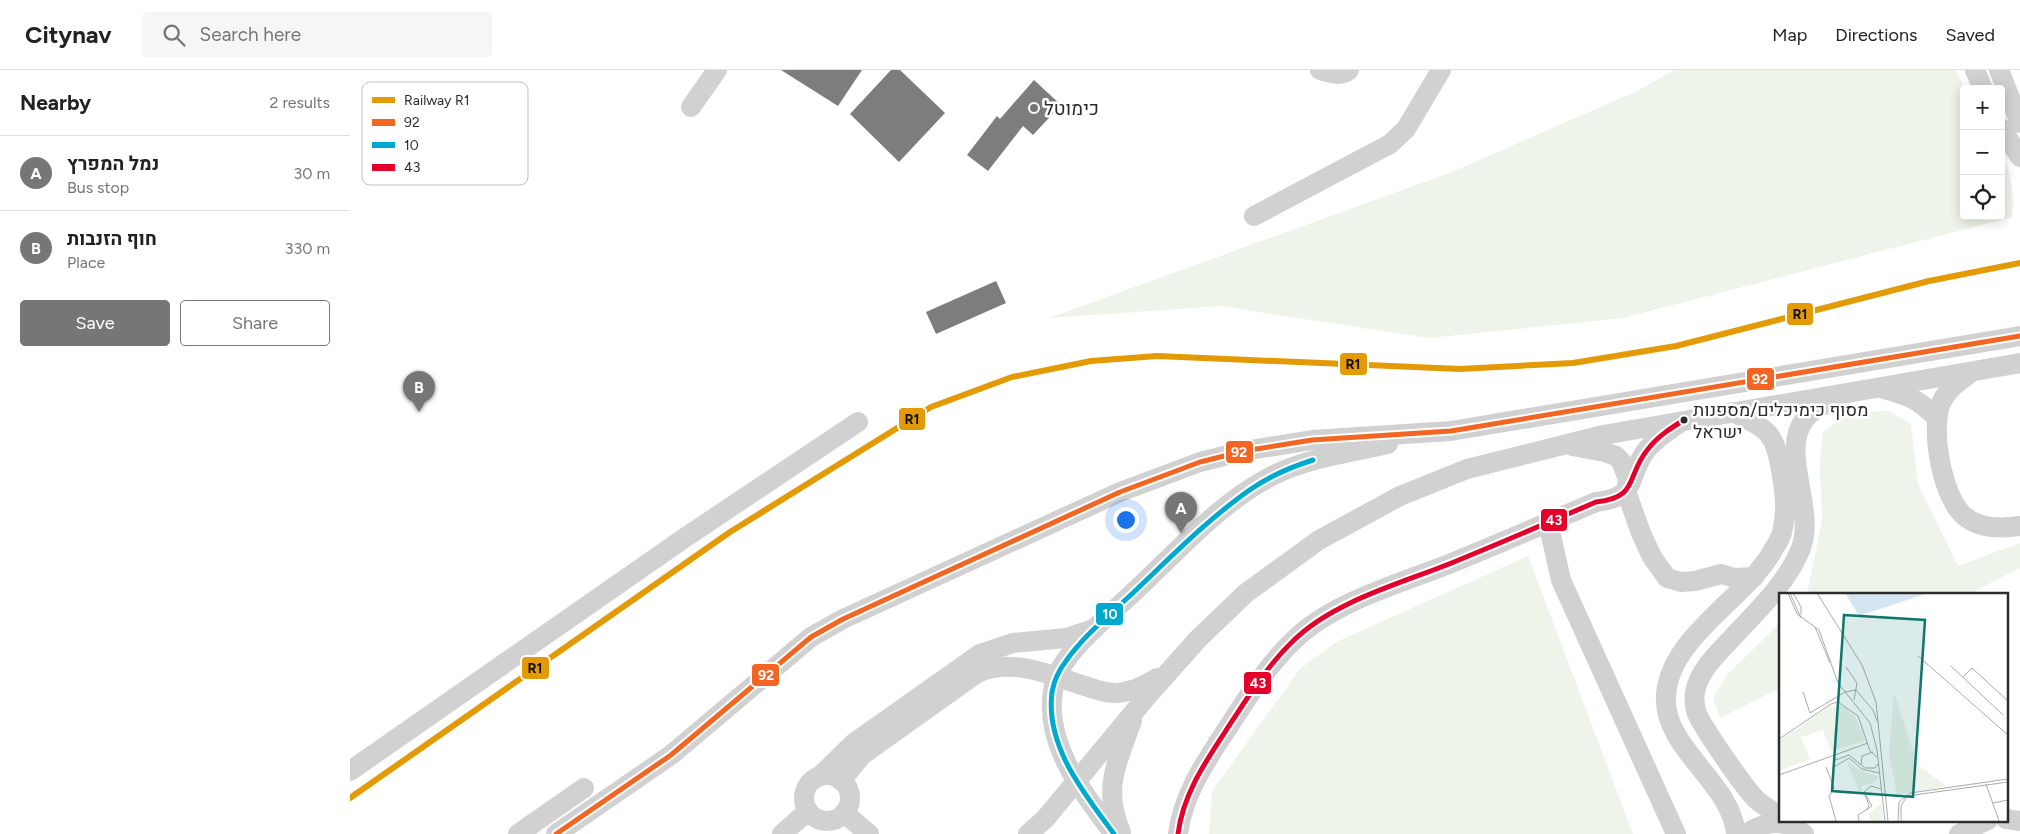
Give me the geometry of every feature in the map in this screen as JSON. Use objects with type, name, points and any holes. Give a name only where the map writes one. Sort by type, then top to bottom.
[{"type":"street","points":[[691,107],[717,70]]},
{"type":"street","points":[[1320,70],[1332,74],[1345,73],[1349,70]]},
{"type":"street","points":[[1254,216],[1390,144],[1406,130],[1441,70]]},
{"type":"street","points":[[1975,70],[1981,85]]},
{"type":"street","points":[[1999,70],[2020,124]]},
{"type":"street","points":[[2002,130],[2020,157]]},
{"type":"street","points":[[1114,834],[1076,781],[1064,757],[1053,726],[1052,702],[1056,677],[1065,661],[1096,628],[1232,502],[1268,478],[1311,461],[1451,431],[2020,336]]},
{"type":"street","points":[[1028,834],[1044,819],[1136,709],[1198,639],[1246,593],[1319,540],[1400,496],[1467,469],[1566,445],[1684,420],[2020,363]]},
{"type":"street","points":[[1970,372],[1951,388],[1942,400],[1936,417],[1937,448],[1944,473],[1953,500],[1962,514],[1977,524],[1992,528],[2017,524]]},
{"type":"street","points":[[1878,388],[1905,394],[1922,403],[1936,417]]},
{"type":"street","points":[[1779,815],[1758,801],[1744,786],[1696,712],[1694,693],[1701,675],[1716,655],[1756,612],[1795,565],[1803,542],[1806,518],[1795,452],[1796,438],[1805,419],[1816,409],[1845,393]]},
{"type":"street","points":[[1734,412],[1763,427],[1774,441],[1785,497],[1782,534],[1762,568],[1682,653],[1670,676],[1666,697],[1669,718],[1675,732],[1728,804],[1736,834]]},
{"type":"street","points":[[1178,834],[1181,810],[1205,763],[1260,679],[1294,640],[1327,616],[1378,590],[1448,564],[1596,502],[1620,497],[1626,492],[1648,448],[1659,437],[1684,420]]},
{"type":"street","points":[[350,771],[683,539],[858,422]]},
{"type":"street","points":[[556,834],[671,755],[811,637],[843,618],[1120,492],[1200,462],[1272,445],[1351,437],[1451,431]]},
{"type":"street","points":[[1566,445],[1616,456],[1626,474],[1626,492],[1644,541],[1667,578],[1681,582],[1695,582],[1721,574],[1736,578],[1754,576]]},
{"type":"street","points":[[1548,522],[1561,580],[1676,834]]},
{"type":"street","points":[[1710,576],[1719,586],[1720,611]]},
{"type":"street","points":[[820,776],[835,777],[842,781],[849,793],[844,813],[832,820],[819,820],[808,811],[805,804],[806,790],[809,783],[820,776],[854,743],[980,654],[1013,643],[1066,638],[1096,628]]},
{"type":"street","points":[[842,781],[862,755],[978,673],[990,667],[1003,665],[1033,669],[1114,693],[1130,691],[1170,671]]},
{"type":"street","points":[[1122,834],[1112,813],[1112,781],[1136,709]]},
{"type":"street","points":[[518,834],[584,788]]},
{"type":"street","points":[[782,834],[808,811]]},
{"type":"street","points":[[844,813],[869,834]]},
{"type":"street","points":[[1959,834],[1984,822]]},
{"type":"street","points":[[1746,834],[1756,827],[1769,823],[1783,823],[1796,828]]},
{"type":"shaded area","points":[[1674,70],[1956,70],[1963,85],[1960,85],[1960,220],[2000,220],[1623,318],[1429,338],[1220,306],[1049,318],[1452,172],[1639,90]]},
{"type":"shaded area","points":[[2005,163],[2012,186],[2012,217],[2005,219]]},
{"type":"shaded area","points":[[1889,411],[1911,424],[1918,484],[1958,566],[2020,543],[2020,568],[1971,593],[1807,593],[1822,520],[1820,462],[1823,432],[1851,412]]},
{"type":"shaded area","points":[[1528,556],[1633,834],[1209,834],[1212,791],[1300,669],[1336,642]]},
{"type":"shaded area","points":[[1779,624],[1779,688],[1720,718],[1713,698],[1728,674]]},
{"type":"building","points":[[781,70],[862,70],[838,106]]},
{"type":"building","points":[[891,70],[900,70],[945,113],[899,162],[850,114]]},
{"type":"building","points":[[1034,80],[1061,105],[1033,135],[1023,126],[988,171],[967,155],[997,116],[1000,119]]},
{"type":"building","points":[[996,281],[1006,303],[936,334],[926,312]]},
{"type":"rail line","name":"R1","points":[[350,798],[730,532],[931,407],[1012,377],[1091,361],[1157,356],[1460,369],[1573,363],[1676,346],[1929,281],[2020,263]]},
{"type":"transit line","name":"92","points":[[556,834],[671,755],[811,637],[843,619],[1120,492],[1200,462],[1244,451],[1312,440],[1451,431],[2020,336]]},
{"type":"transit line","name":"43","points":[[1178,834],[1184,806],[1210,756],[1265,673],[1283,651],[1309,627],[1327,615],[1367,595],[1449,564],[1596,502],[1619,496],[1630,484],[1636,468],[1652,444],[1684,420]]},
{"type":"transit line","name":"10","points":[[1114,834],[1069,768],[1055,731],[1051,712],[1052,692],[1063,664],[1090,633],[1220,512],[1266,480],[1313,460]]},
{"type":"place","name":"כימוטל","points":[[1034,108]]},
{"type":"place","name":"חוף הזנבות","points":[[419,412]]},
{"type":"place","name":"מסוף כימיכלים/מספנות ישראל","points":[[1684,420]]},
{"type":"place","name":"נמל המפרץ","points":[[1181,533]]}]
